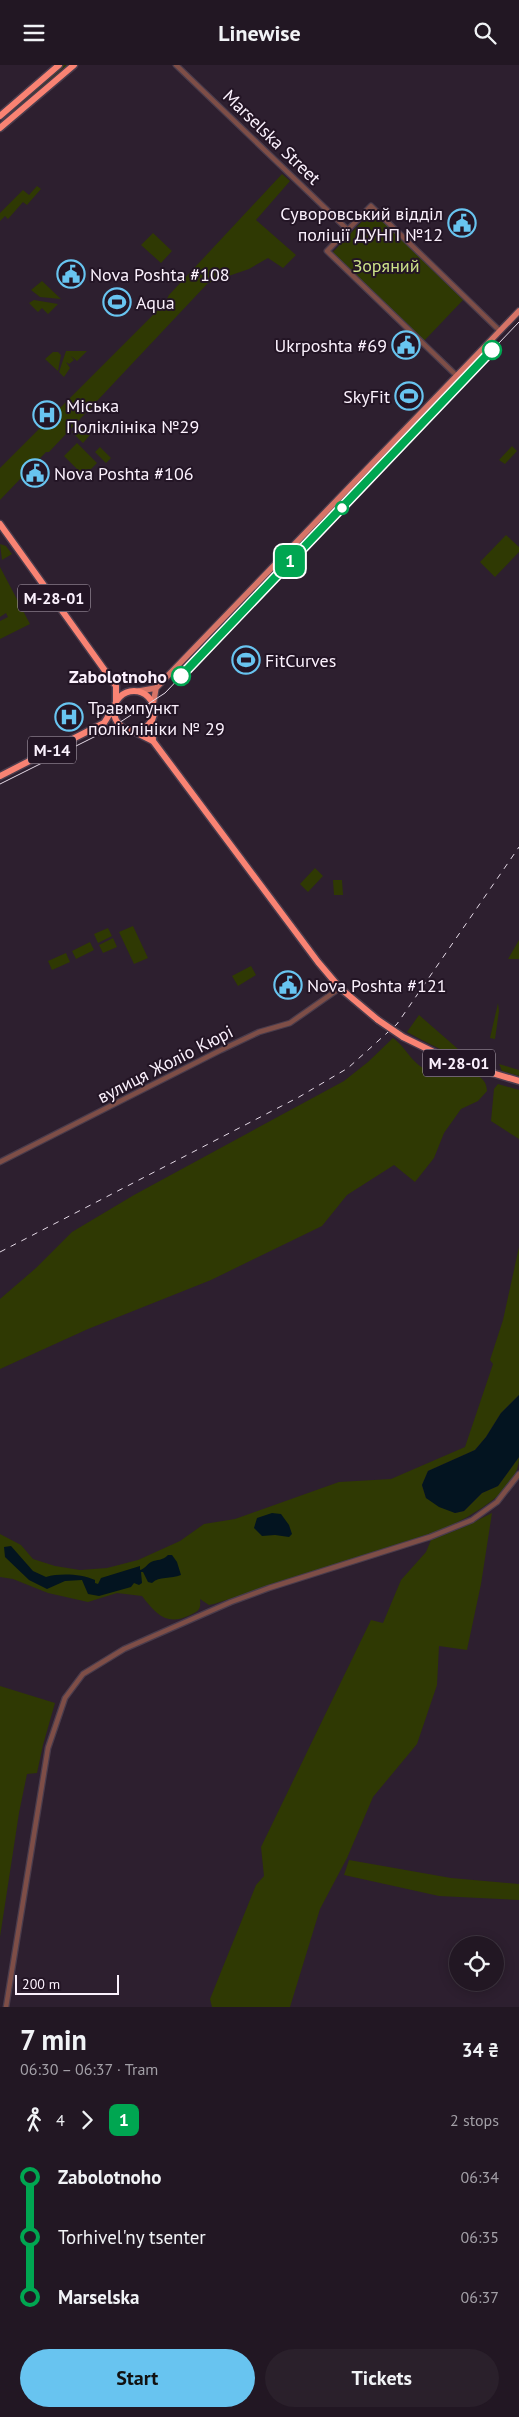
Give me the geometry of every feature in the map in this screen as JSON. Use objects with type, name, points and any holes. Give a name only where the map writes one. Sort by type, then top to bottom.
[{"type":"highway","points":[[0,116],[59,65]]},
{"type":"highway","points":[[0,128],[74,65]]},
{"type":"highway","points":[[7,110],[14,116]]},
{"type":"highway","name":"М-28-01","points":[[0,524],[116,686]]},
{"type":"highway","points":[[128,729],[116,719],[116,686],[149,697],[153,705],[153,741]]},
{"type":"highway","points":[[135,691],[126,693],[115,704],[104,723],[128,729],[144,728],[152,719]]},
{"type":"highway","name":"М-14","points":[[0,776],[104,723]]},
{"type":"highway","name":"М-28-01","points":[[128,729],[153,741],[340,988],[378,1020],[403,1037],[452,1061],[519,1081]]},
{"type":"main road","points":[[153,705],[156,688],[519,311]]},
{"type":"main road","points":[[135,691],[156,688]]},
{"type":"street","name":"Marselska Street","points":[[176,65],[348,230]]},
{"type":"street","points":[[457,376],[327,251],[371,206],[500,331]]},
{"type":"street","name":"вулиця Жоліо Кюрі","points":[[0,1163],[221,1050],[259,1032],[290,1023],[340,988]]},
{"type":"street","points":[[6,2007],[48,1748],[64,1698],[83,1674],[124,1649],[231,1602],[268,1588],[430,1537],[472,1520],[497,1502],[519,1474]]},
{"type":"green space","points":[[63,65],[67,65],[13,112],[11,110]]},
{"type":"green space","points":[[282,174],[290,181],[256,220],[296,255],[283,268],[268,258],[249,269],[208,283],[49,452],[46,452],[0,500],[0,468],[164,304],[169,295]]},
{"type":"green space","points":[[37,186],[41,189],[27,205],[23,202],[8,219],[5,216],[0,221],[0,213],[23,190],[29,195]]},
{"type":"green space","name":"Зоряний","points":[[370,213],[375,213],[464,299],[423,342],[333,255],[333,252]]},
{"type":"green space","points":[[153,233],[172,251],[161,263],[141,245]]},
{"type":"green space","points":[[42,281],[61,299],[40,297],[31,290]]},
{"type":"green space","points":[[34,300],[58,304],[48,314],[42,308],[38,312],[29,303]]},
{"type":"green space","points":[[66,351],[87,351],[77,361],[71,356],[74,360],[69,364],[66,362],[70,368],[64,377],[59,372]]},
{"type":"green space","points":[[53,352],[58,352],[61,355],[58,371],[45,359]]},
{"type":"green space","points":[[79,425],[90,435],[83,443],[72,432]]},
{"type":"green space","points":[[77,443],[97,463],[84,476],[64,456]]},
{"type":"green space","points":[[512,446],[517,451],[505,464],[499,460]]},
{"type":"green space","points":[[100,447],[111,458],[106,463],[95,452]]},
{"type":"green space","points":[[506,535],[519,547],[519,552],[495,577],[480,562]]},
{"type":"green space","points":[[0,544],[6,546],[12,554],[2,560]]},
{"type":"green space","points":[[0,567],[30,624],[0,639],[0,621],[8,617],[6,613],[0,617]]},
{"type":"green space","points":[[315,868],[323,876],[308,892],[300,884]]},
{"type":"green space","points":[[333,880],[342,880],[343,895],[334,895]]},
{"type":"green space","points":[[133,926],[148,958],[134,964],[119,932]]},
{"type":"green space","points":[[108,928],[112,936],[98,943],[94,934]]},
{"type":"green space","points":[[113,938],[117,947],[103,953],[99,945]]},
{"type":"green space","points":[[519,940],[519,959],[508,959]]},
{"type":"green space","points":[[90,942],[94,950],[76,959],[72,951]]},
{"type":"green space","points":[[66,953],[70,962],[52,970],[48,961]]},
{"type":"green space","points":[[251,966],[256,975],[238,986],[232,976]]},
{"type":"green space","points":[[498,1003],[499,1011],[495,1039],[490,1038]]},
{"type":"green space","points":[[419,1015],[458,1049],[457,1051],[490,1062],[485,1064],[454,1055],[407,1032]]},
{"type":"green space","points":[[393,1038],[421,1067],[434,1072],[472,1074],[485,1082],[487,1091],[478,1101],[461,1109],[444,1133],[434,1158],[415,1182],[394,1165],[347,1195],[322,1226],[211,1280],[88,1329],[0,1369],[0,1299],[36,1268],[72,1232],[134,1195],[344,1081],[368,1062]]},
{"type":"green space","points":[[499,1064],[519,1070],[519,1076],[502,1071]]},
{"type":"green space","points":[[498,1084],[519,1090],[519,1139],[491,1121],[494,1089]]},
{"type":"green space","points":[[519,1247],[519,1395],[501,1413],[486,1437],[475,1450],[428,1471],[422,1485],[426,1498],[455,1513],[464,1511],[482,1493],[498,1486],[519,1457],[517,1469],[503,1491],[469,1516],[447,1528],[214,1604],[209,1605],[200,1599],[200,1606],[197,1611],[180,1619],[167,1619],[162,1616],[142,1596],[117,1593],[88,1602],[48,1593],[13,1579],[0,1577],[0,1534],[21,1545],[33,1559],[55,1566],[80,1570],[107,1568],[138,1560],[180,1541],[204,1524],[235,1519],[339,1482],[391,1479],[465,1447],[493,1364],[490,1360],[503,1320]]},
{"type":"green space","points":[[492,1513],[481,1584],[467,1650],[439,1646],[437,1685],[417,1744],[373,1797],[347,1858],[320,1909],[290,2007],[212,2007],[210,1999],[256,1885],[264,1876],[261,1847],[371,1620],[383,1623],[401,1580],[426,1552],[431,1540]]},
{"type":"green space","points":[[0,1686],[55,1703],[37,1773],[27,1774],[19,1813],[0,1937]]},
{"type":"green space","points":[[349,1860],[451,1878],[519,1884],[519,1900],[439,1896],[344,1875]]},
{"type":"water","points":[[519,1395],[519,1457],[498,1486],[482,1493],[464,1511],[455,1513],[439,1507],[426,1498],[422,1485],[428,1471],[475,1450],[486,1437],[501,1413]]},
{"type":"water","points":[[272,1513],[281,1514],[289,1525],[292,1534],[289,1537],[262,1536],[254,1528],[257,1518]]},
{"type":"water","points":[[11,1546],[33,1571],[46,1577],[77,1575],[95,1580],[95,1583],[98,1584],[101,1578],[140,1566],[140,1570],[151,1562],[168,1555],[172,1555],[177,1562],[181,1575],[158,1579],[152,1583],[148,1582],[143,1572],[141,1572],[142,1583],[139,1585],[134,1583],[131,1587],[99,1596],[88,1594],[82,1580],[65,1581],[47,1589],[29,1580],[5,1557],[4,1547]]},
{"type":"tram line","points":[[0,784],[108,730],[165,693],[519,322]]},
{"type":"tram line","name":"1","points":[[181,676],[492,350]]},
{"type":"railway","points":[[0,1252],[299,1097],[348,1068],[397,1024],[519,847]]},
{"type":"place","name":"Суворовський відділ поліції ДУНП №12","points":[[462,223]]},
{"type":"place","name":"Nova Poshta #108","points":[[71,274]]},
{"type":"place","name":"Aqua","points":[[117,302]]},
{"type":"place","name":"Ukrposhta #69","points":[[406,345]]},
{"type":"place","name":"SkyFit","points":[[409,396]]},
{"type":"place","name":"Міська Поліклініка №29","points":[[47,415]]},
{"type":"place","name":"Nova Poshta #106","points":[[35,473]]},
{"type":"place","name":"FitCurves","points":[[246,660]]},
{"type":"place","name":"Zabolotnoho","points":[[181,676]]},
{"type":"place","name":"Травмпункт поліклініки № 29","points":[[69,717]]},
{"type":"place","name":"Nova Poshta #121","points":[[288,985]]}]
